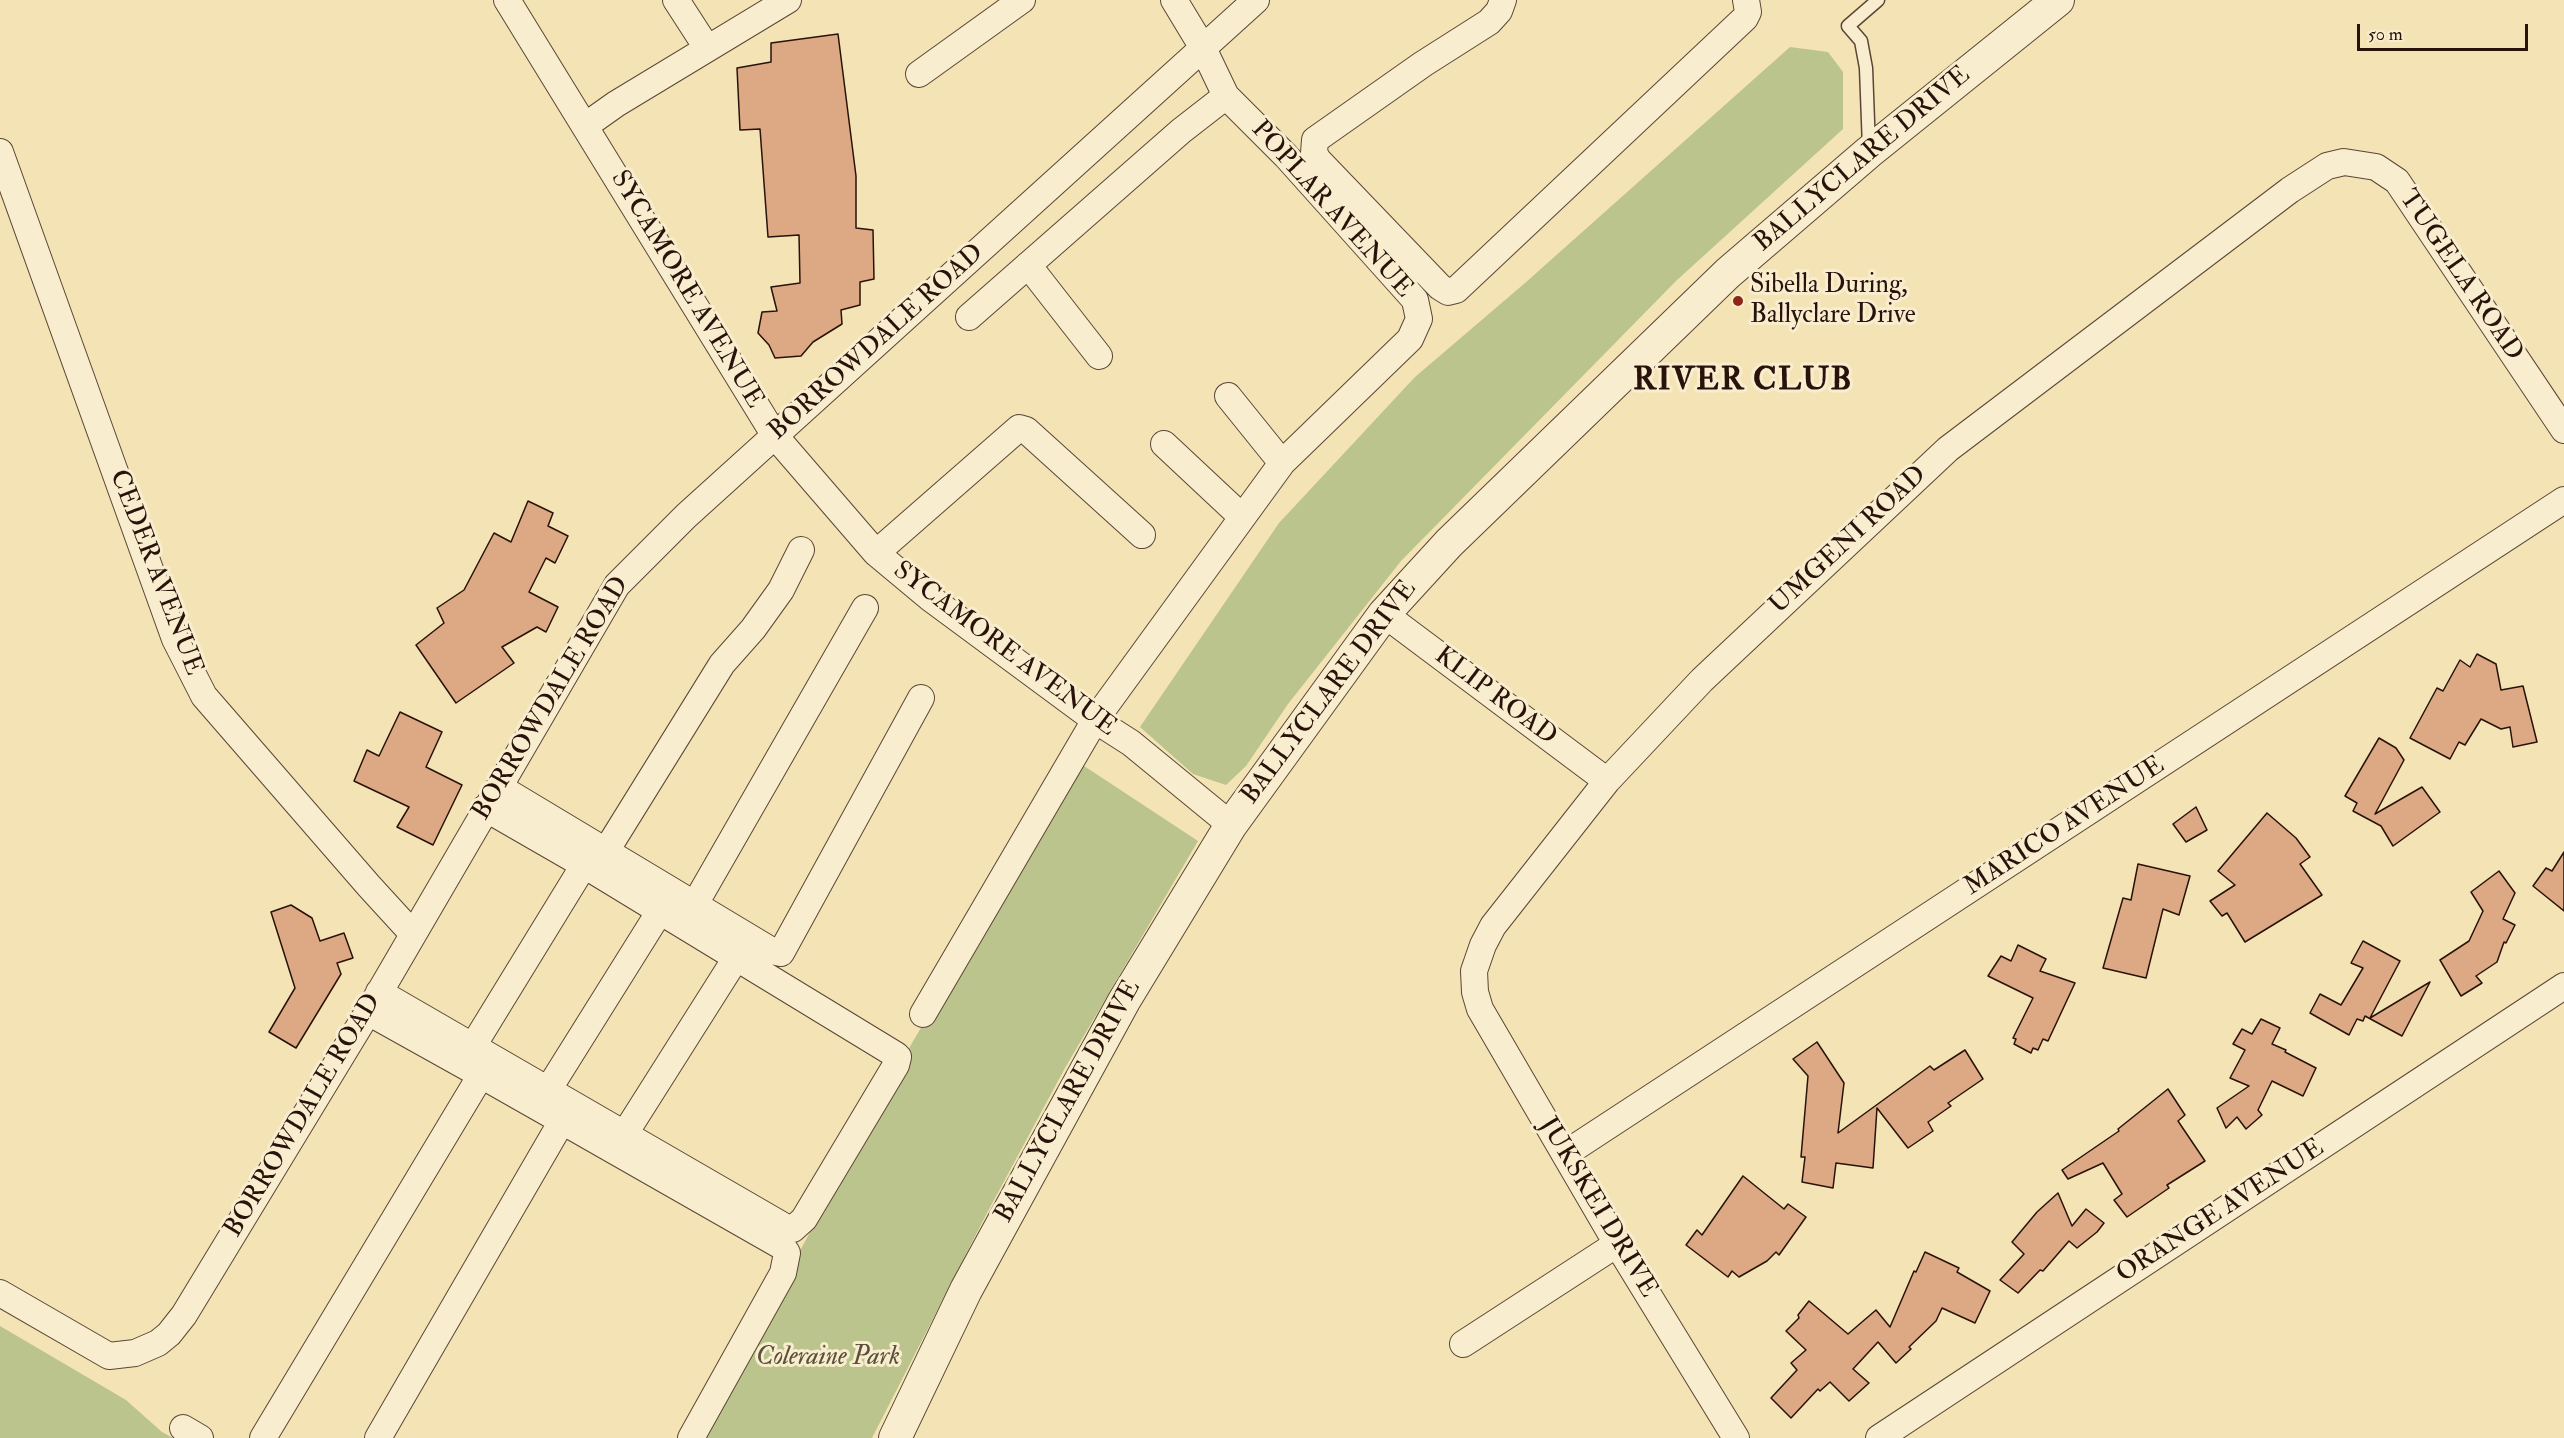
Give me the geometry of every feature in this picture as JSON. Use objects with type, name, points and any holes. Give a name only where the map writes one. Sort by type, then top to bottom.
[{"type":"street","name":"SYCAMORE AVENUE","points":[[507,0],[775,435],[876,553],[930,598],[1095,720],[1131,743],[1231,825]]},
{"type":"street","points":[[676,0],[707,48]]},
{"type":"street","points":[[585,126],[616,104],[788,0]]},
{"type":"street","points":[[920,74],[1022,0]]},
{"type":"street","name":"POPLAR AVENUE","points":[[923,1014],[1095,720],[1282,463],[1410,339],[1419,319],[1415,300],[1286,156],[1226,96],[1203,48],[1174,0]]},
{"type":"street","name":"BORROWDALE ROAD","points":[[0,1293],[109,1356],[135,1353],[158,1343],[169,1334],[184,1315],[374,1002],[616,585],[686,516],[1256,0]]},
{"type":"street","points":[[1503,0],[1499,11],[1489,22],[1423,64],[1315,140],[1314,153],[1318,160],[1440,287],[1448,292],[1456,290],[1745,18],[1748,12],[1746,0]]},
{"type":"street","name":"BALLYCLARE DRIVE","points":[[895,1438],[966,1290],[1107,1032],[1231,825],[1384,614],[1449,543],[1728,273],[1869,152],[2058,0]]},
{"type":"street","points":[[969,317],[1181,131],[1226,96]]},
{"type":"street","name":"CEDER AVENUE","points":[[0,152],[5,187],[50,288],[175,639],[204,696],[412,933]]},
{"type":"street","name":"TUGELA ROAD","points":[[2299,184],[2327,165],[2344,162],[2376,167],[2397,181],[2564,430]]},
{"type":"street","name":"UMGENI ROAD","points":[[1474,971],[1483,945],[1493,926],[1607,781],[1702,680],[1948,449],[2299,184]]},
{"type":"street","points":[[1028,265],[1099,356]]},
{"type":"street","points":[[1228,396],[1282,463]]},
{"type":"street","points":[[876,553],[1019,428],[1026,430],[1142,535]]},
{"type":"street","points":[[1164,444],[1242,517]]},
{"type":"street","name":"MARICO AVENUE","points":[[1565,1154],[2564,500]]},
{"type":"street","points":[[606,851],[722,664],[753,629],[781,590],[801,550]]},
{"type":"street","points":[[695,904],[865,608]]},
{"type":"street","name":"KLIP ROAD","points":[[1384,614],[1607,781]]},
{"type":"street","points":[[492,798],[606,851],[772,951],[782,952],[921,698]]},
{"type":"street","points":[[374,1002],[473,1046],[624,1135],[787,1228],[793,1229],[804,1219],[896,1065],[898,1057],[584,865],[492,798]]},
{"type":"street","points":[[473,1046],[584,865]]},
{"type":"street","points":[[548,1090],[660,911]]},
{"type":"street","points":[[624,1135],[736,958]]},
{"type":"street","name":"JUKSKEI DRIVE","points":[[1474,971],[1475,992],[1480,1009],[1617,1244],[1736,1438]]},
{"type":"street","name":"ORANGE AVENUE","points":[[1879,1438],[2564,986]]},
{"type":"street","points":[[374,1002],[481,1075],[783,1247],[787,1253],[783,1273],[691,1438]]},
{"type":"street","points":[[263,1438],[481,1075]]},
{"type":"street","points":[[378,1438],[562,1121]]},
{"type":"street","points":[[1464,1344],[1617,1244]]},
{"type":"lane","points":[[1869,152],[1866,68],[1861,41],[1848,26],[1878,0]]},
{"type":"green space","points":[[1790,47],[1828,52],[1843,72],[1843,129],[1676,281],[1401,561],[1288,704],[1246,766],[1226,785],[1193,774],[1140,727],[1279,523],[1415,377],[1525,283]]},
{"type":"green space","name":"Coleraine Park","points":[[1078,762],[1198,841],[1065,1068],[987,1213],[872,1438],[699,1438],[912,1043]]},
{"type":"green space","points":[[0,1326],[126,1400],[162,1432],[173,1438],[0,1438]]},
{"type":"building","points":[[838,34],[856,176],[856,228],[873,230],[874,279],[860,282],[860,305],[841,310],[842,324],[813,342],[801,356],[775,358],[769,345],[758,333],[762,312],[777,311],[771,287],[800,283],[799,235],[768,237],[760,129],[740,130],[737,68],[771,62],[771,43]]},
{"type":"building","points":[[528,501],[553,513],[548,526],[568,536],[555,563],[546,558],[529,592],[558,607],[546,632],[537,627],[502,647],[514,663],[456,703],[416,645],[444,623],[437,608],[464,590],[494,533],[511,542]]},
{"type":"building","points":[[2477,654],[2496,664],[2501,690],[2523,686],[2537,742],[2513,747],[2510,727],[2501,729],[2481,719],[2465,745],[2459,742],[2450,759],[2410,738],[2437,688],[2443,691],[2460,660],[2470,667]]},
{"type":"building","points":[[400,712],[442,732],[426,767],[462,785],[433,845],[397,827],[409,807],[354,781],[367,750],[379,756]]},
{"type":"building","points":[[2379,738],[2396,748],[2404,760],[2375,814],[2422,787],[2440,812],[2393,846],[2381,826],[2353,811],[2357,803],[2345,796]]},
{"type":"building","points":[[2196,807],[2207,830],[2186,842],[2173,824]]},
{"type":"building","points":[[2267,813],[2296,838],[2310,857],[2300,864],[2322,895],[2245,942],[2227,913],[2222,916],[2210,901],[2235,885],[2218,871]]},
{"type":"building","points":[[2564,852],[2564,911],[2533,886],[2546,868],[2552,871]]},
{"type":"building","points":[[2138,864],[2190,876],[2179,915],[2163,909],[2146,978],[2103,968],[2123,898],[2131,900]]},
{"type":"building","points":[[2499,871],[2515,893],[2503,919],[2515,925],[2506,943],[2504,942],[2497,962],[2476,976],[2482,983],[2461,996],[2440,960],[2469,941],[2483,911],[2471,892]]},
{"type":"building","points":[[291,905],[312,918],[320,941],[344,933],[353,958],[337,963],[341,974],[296,1048],[269,1032],[295,988],[271,912]]},
{"type":"building","points":[[2363,941],[2400,961],[2370,1018],[2430,982],[2402,1036],[2365,1016],[2363,1021],[2357,1019],[2349,1035],[2310,1013],[2320,994],[2341,1005],[2363,968],[2351,963]]},
{"type":"building","points":[[2018,945],[2046,959],[2040,971],[2075,983],[2048,1041],[2043,1039],[2038,1050],[2033,1048],[2031,1053],[2014,1044],[2016,1039],[2013,1038],[2033,998],[1988,976],[2001,956],[2011,961]]},
{"type":"building","points":[[2261,1019],[2280,1028],[2272,1044],[2316,1068],[2303,1096],[2272,1081],[2258,1110],[2262,1115],[2246,1129],[2237,1117],[2226,1128],[2217,1108],[2249,1086],[2230,1078],[2245,1050],[2233,1044],[2242,1029],[2252,1034]]},
{"type":"building","points":[[1817,1042],[1844,1083],[1838,1133],[1930,1066],[1934,1070],[1965,1050],[1983,1079],[1948,1103],[1951,1106],[1928,1122],[1933,1131],[1908,1148],[1877,1108],[1873,1168],[1836,1163],[1833,1188],[1802,1182],[1805,1157],[1801,1157],[1808,1076],[1793,1059]]},
{"type":"building","points":[[2168,1089],[2185,1115],[2178,1121],[2205,1161],[2167,1185],[2169,1188],[2127,1217],[2114,1200],[2122,1194],[2103,1163],[2068,1179],[2062,1170],[2119,1131],[2118,1129]]},
{"type":"building","points":[[1743,1176],[1784,1209],[1788,1204],[1806,1217],[1779,1255],[1776,1252],[1767,1261],[1739,1277],[1732,1271],[1728,1277],[1686,1245],[1697,1230],[1702,1235]]},
{"type":"building","points":[[2058,1193],[2072,1226],[2086,1209],[2104,1223],[2097,1232],[2077,1248],[2069,1241],[2043,1271],[2040,1270],[2018,1293],[2000,1280],[2024,1254],[2012,1242],[2037,1212]]},
{"type":"building","points":[[1925,1252],[1959,1268],[1957,1272],[1990,1291],[1975,1323],[1942,1308],[1936,1321],[1896,1363],[1878,1342],[1853,1369],[1869,1383],[1849,1401],[1830,1382],[1820,1391],[1818,1389],[1791,1418],[1771,1398],[1797,1370],[1791,1363],[1806,1350],[1786,1331],[1799,1318],[1798,1315],[1809,1301],[1848,1334],[1876,1310],[1890,1327],[1914,1271],[1916,1272]]},
{"type":"place","name":"Sibella During, Ballyclare Drive","points":[[1738,301]]},
{"type":"district","name":"RIVER CLUB","points":[[1743,382]]}]
